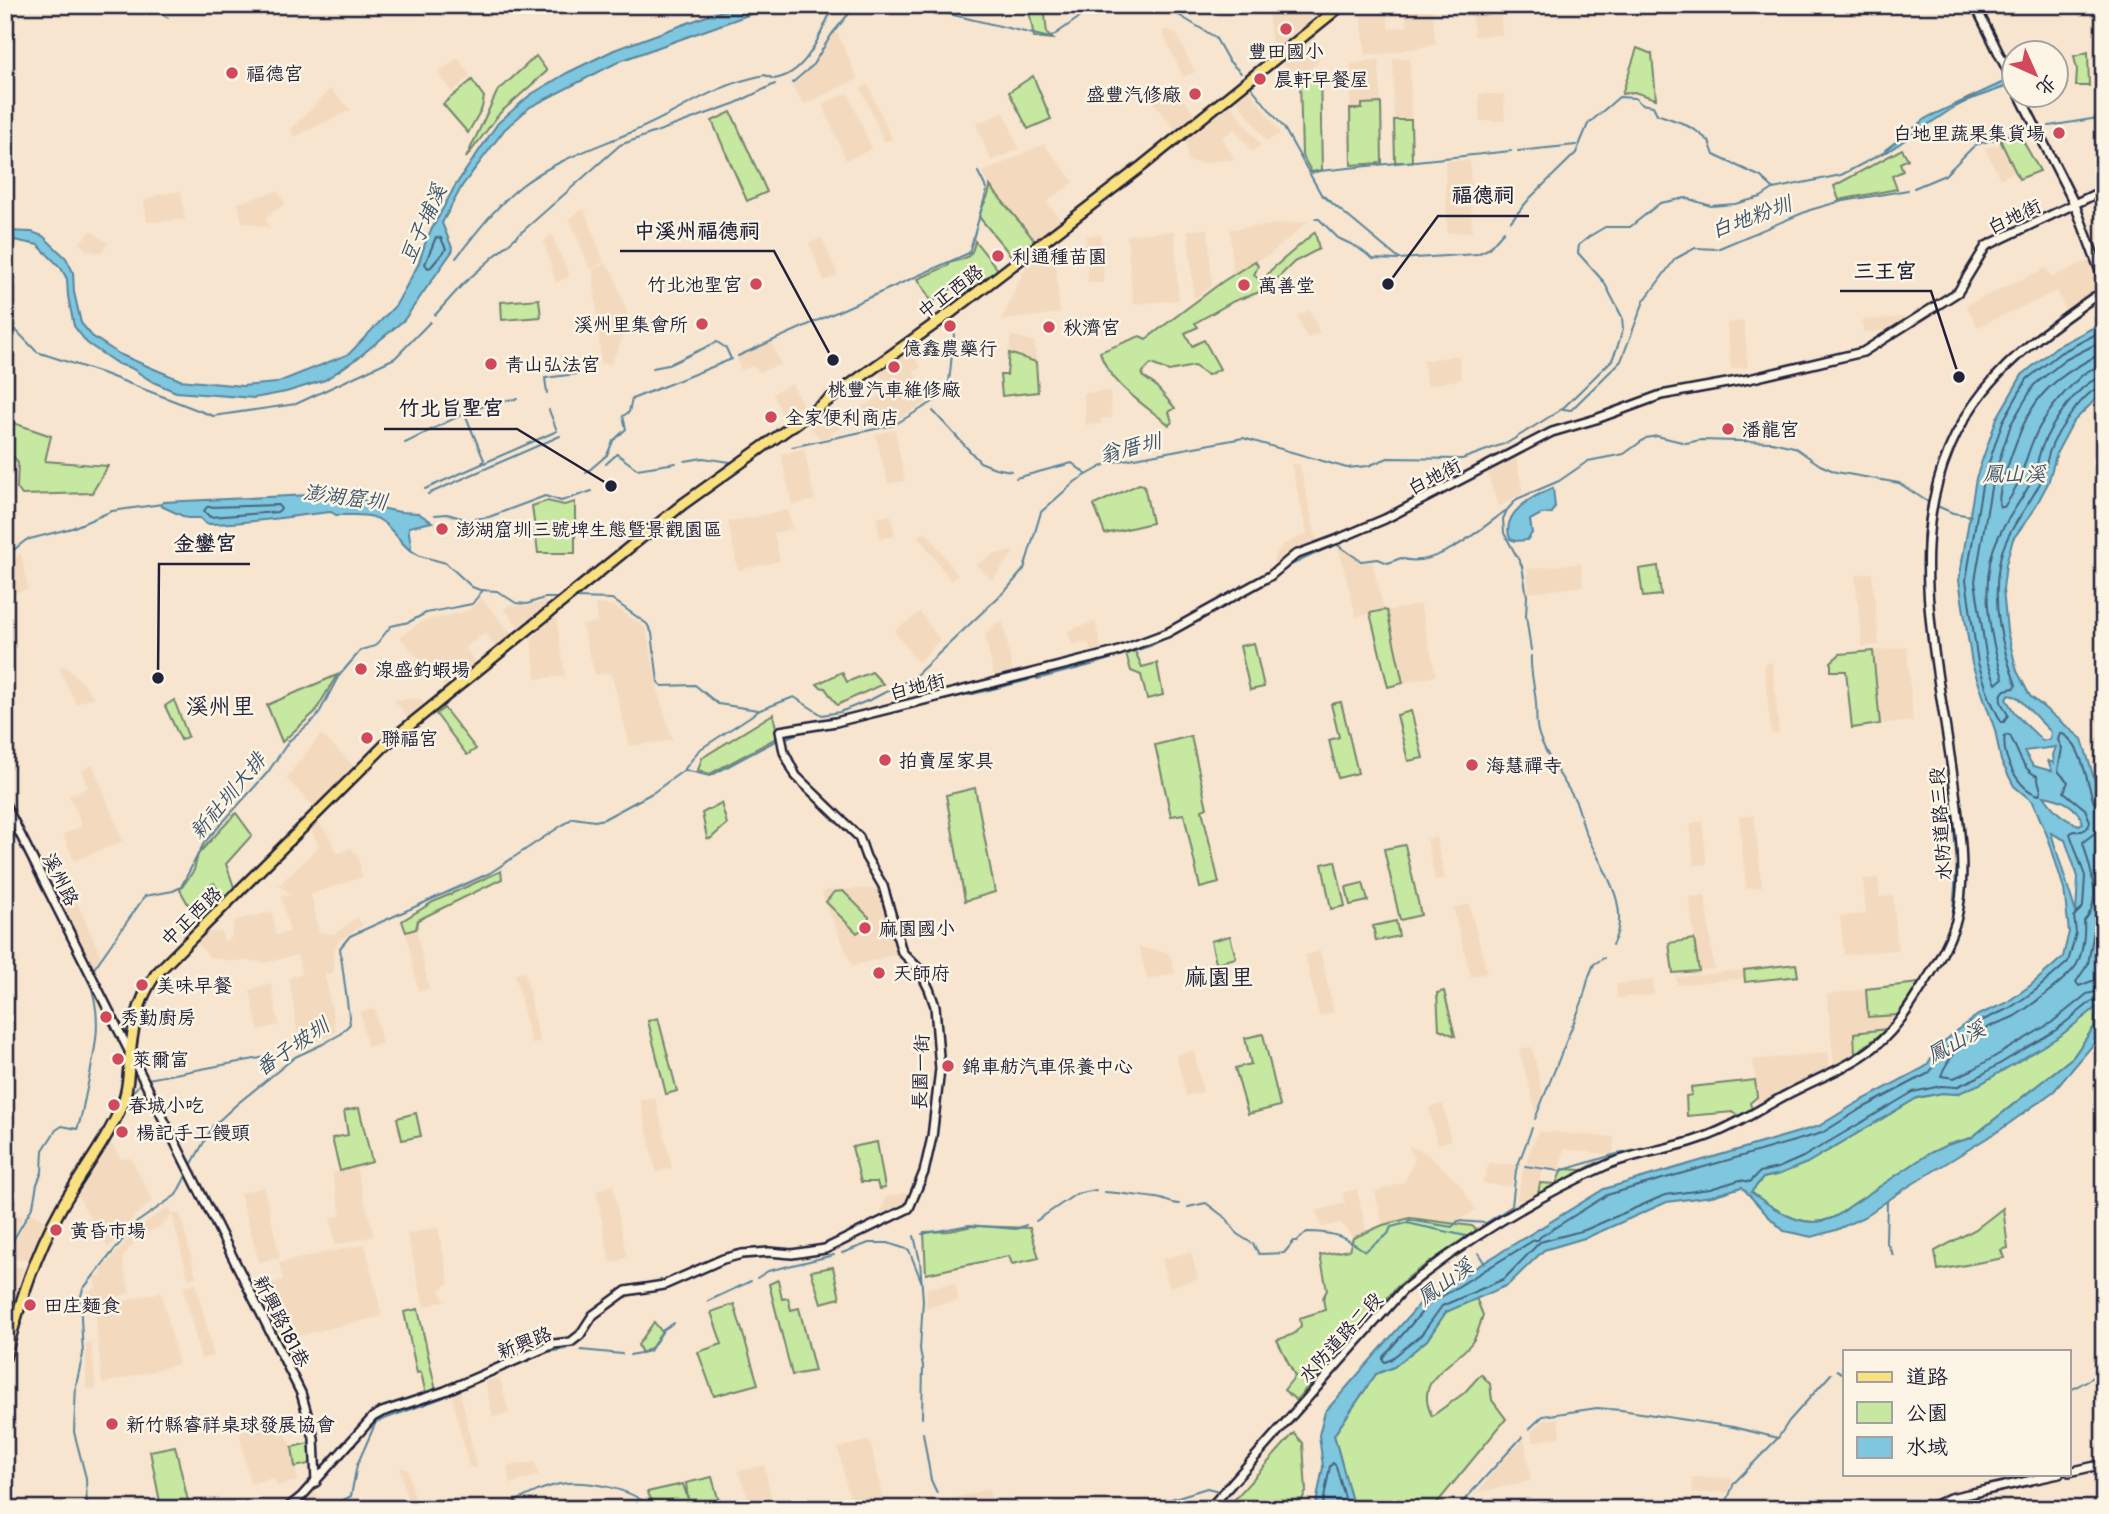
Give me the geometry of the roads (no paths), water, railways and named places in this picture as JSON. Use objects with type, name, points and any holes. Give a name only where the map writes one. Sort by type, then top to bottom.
[{"type":"main road","name":"中正西路","points":[[5,1358],[27,1282],[41,1246],[61,1207],[116,1119],[124,1099],[135,1014],[156,974],[385,745],[683,503],[953,311],[1152,158],[1342,5]]},
{"type":"street","points":[[1975,5],[2000,55]]},
{"type":"street","points":[[2026,108],[2075,205],[2104,282]]},
{"type":"street","name":"白地街","points":[[780,732],[836,722],[1088,661],[1137,645],[1167,634],[1270,576],[1295,555],[1385,519],[1552,432],[1661,395],[1749,379],[1863,352],[1958,292],[1986,246],[2104,190]]},
{"type":"street","name":"水防道路三段","points":[[1517,1213],[1587,1174],[1615,1162],[1705,1138],[1852,1060],[1874,1047],[1917,996],[1948,941],[1955,922],[1960,898],[1961,872],[1955,792],[1933,641],[1927,533],[1933,494],[1946,453],[1966,415],[1984,390],[2033,342],[2085,303],[2104,293]]},
{"type":"street","name":"長園一街","points":[[780,732],[784,752],[796,776],[859,837],[866,857],[883,886],[902,952],[919,969],[935,1006],[940,1056],[935,1117],[924,1172],[909,1208]]},
{"type":"street","name":"溪州路","points":[[5,804],[130,1052]]},
{"type":"street","name":"新興路181巷","points":[[130,1052],[301,1393],[314,1438],[316,1482]]},
{"type":"street","name":"新興路","points":[[286,1509],[316,1482],[373,1417],[445,1391],[554,1344],[570,1342],[580,1335],[593,1315],[626,1292],[664,1285],[723,1259],[742,1254],[792,1254],[825,1249],[909,1208]]},
{"type":"street","name":"水防道路二段","points":[[1209,1509],[1403,1290],[1429,1269],[1517,1213]]},
{"type":"street","points":[[2070,1472],[2104,1464]]},
{"type":"street","points":[[1927,1509],[1950,1498],[2050,1476]]},
{"type":"water","name":"豆子埔溪","points":[[744,5],[776,5],[620,61],[530,107],[505,129],[462,186],[442,223],[453,250],[404,320],[359,357],[325,380],[254,398],[176,392],[118,364],[87,343],[74,326],[67,279],[61,268],[38,245],[5,241],[5,231],[32,232],[43,236],[66,258],[73,272],[74,292],[81,323],[92,336],[119,354],[180,380],[242,386],[276,383],[349,354],[396,305],[455,186],[498,123],[530,95],[614,50]]},
{"type":"water","points":[[2000,84],[2000,89],[1953,108],[1887,152],[1885,150],[1928,117]]},
{"type":"water","name":"鳳山溪","points":[[2104,322],[2104,391],[2073,422],[2057,452],[2048,483],[2032,513],[2013,539],[2003,589],[2007,631],[2017,671],[2030,696],[2082,739],[2104,811],[2103,1033],[2054,1091],[2000,1130],[1864,1217],[1836,1230],[1812,1237],[1784,1231],[1742,1187],[1712,1196],[1667,1202],[1588,1237],[1544,1250],[1508,1285],[1446,1312],[1427,1340],[1394,1367],[1376,1374],[1334,1435],[1354,1509],[1315,1509],[1323,1467],[1319,1435],[1325,1412],[1423,1300],[1604,1189],[1819,1126],[1925,1067],[1957,1030],[1978,1015],[2006,1003],[2063,957],[2069,932],[2064,889],[2049,840],[2033,802],[2014,786],[2001,761],[1995,730],[1972,664],[1959,580],[1976,478],[1997,418],[2022,375],[2056,347]],"holes":[[[2009,695],[2017,697],[2051,732],[2050,739],[2043,741],[2016,715],[2006,699]],[[2056,747],[2054,763],[2048,761],[2052,771],[2033,766],[2024,751]],[[2044,796],[2068,804],[2077,812],[2083,823],[2079,825],[2059,814]],[[2051,833],[2065,840],[2078,877],[2076,913]],[[2098,1006],[2094,1027],[2073,1057],[1971,1138],[1930,1153],[1836,1216],[1823,1221],[1798,1220],[1751,1192],[1763,1178],[1807,1163],[1917,1098],[1942,1093],[1957,1094],[1982,1083],[2060,1036]]]},
{"type":"water","points":[[1553,488],[1555,507],[1552,513],[1541,514],[1530,520],[1532,533],[1527,540],[1510,539],[1508,530],[1514,514],[1528,501]]},
{"type":"water","points":[[310,495],[340,501],[364,500],[371,506],[418,513],[432,522],[409,527],[411,551],[386,524],[373,517],[336,515],[331,512],[206,524],[200,518],[187,518],[161,506],[163,502]]},
{"type":"waterway","points":[[147,5],[168,18]]},
{"type":"waterway","points":[[456,258],[503,202],[533,177],[728,86],[765,75],[774,79],[786,76],[796,69],[811,51],[834,5]]},
{"type":"waterway","points":[[792,83],[812,66],[832,34],[856,5]]},
{"type":"waterway","points":[[911,5],[1050,38],[1097,5]]},
{"type":"waterway","points":[[1151,5],[1167,8],[1215,37],[1228,60],[1241,73]]},
{"type":"waterway","points":[[435,315],[463,284],[620,145],[736,103],[775,84]]},
{"type":"waterway","points":[[1252,88],[1284,128],[1321,194],[1399,259],[1477,254],[1488,249],[1504,231]]},
{"type":"waterway","points":[[1511,221],[1530,198],[1576,153],[1588,124],[1619,97],[1635,98],[1641,104],[1653,106],[1657,114],[1695,130],[1709,141],[1714,155],[1761,177],[1773,188]]},
{"type":"waterway","name":"白地粉圳","points":[[2049,126],[2104,117]]},
{"type":"waterway","name":"白地粉圳","points":[[1914,188],[1945,175],[1975,145],[2028,129]]},
{"type":"waterway","points":[[1518,151],[1576,145]]},
{"type":"waterway","name":"翁厝圳","points":[[190,1167],[213,1126],[237,1104],[295,1057],[339,1035],[350,1024],[340,948],[350,936],[490,873],[573,818],[595,821],[604,819],[654,792],[684,770],[699,750],[760,710],[794,697],[822,715],[840,712],[913,678],[1008,588],[1024,569],[1041,512],[1076,481],[1108,463],[1243,438],[1347,468],[1368,466],[1388,458],[1462,459],[1509,442],[1562,409],[1612,360],[1617,348],[1623,329],[1622,317],[1604,282],[1578,253],[1579,245],[1590,236],[1605,227],[1630,227],[1660,203],[1686,198],[1711,206],[1735,204],[1761,197],[1773,189],[1841,175],[1889,150]]},
{"type":"waterway","points":[[1310,172],[1511,151]]},
{"type":"waterway","points":[[738,356],[969,253],[987,190],[978,172]]},
{"type":"waterway","name":"白地粉圳","points":[[1563,409],[1571,410],[1621,361],[1644,301],[1675,259],[1695,248],[1717,249],[1810,210],[1838,202],[1908,190]]},
{"type":"waterway","points":[[1315,219],[1319,219],[1338,238],[1373,259],[1398,260]]},
{"type":"waterway","points":[[5,319],[37,352],[102,373],[213,416],[296,404],[395,358],[430,322]]},
{"type":"waterway","points":[[792,447],[894,425],[948,393],[954,334],[958,324]]},
{"type":"waterway","points":[[653,368],[668,365],[717,342],[726,348],[731,359]]},
{"type":"waterway","points":[[586,473],[607,455],[613,441],[626,429],[623,416],[629,412],[632,399],[732,359]]},
{"type":"waterway","points":[[547,393],[545,378],[576,374]]},
{"type":"waterway","points":[[814,405],[833,391]]},
{"type":"waterway","points":[[405,443],[475,409],[517,399]]},
{"type":"waterway","points":[[425,489],[557,431],[549,410]]},
{"type":"waterway","points":[[933,411],[980,462],[1011,471]]},
{"type":"waterway","points":[[465,414],[484,460],[482,463]]},
{"type":"waterway","points":[[428,494],[560,436]]},
{"type":"waterway","points":[[1531,650],[1522,566],[1504,533],[1503,519],[1507,510],[1517,499],[1559,481],[1588,461],[1624,454],[1646,438],[1657,436],[1686,443],[1701,440],[1772,442],[1794,447],[1820,465],[1836,472],[1899,483],[1928,502]]},
{"type":"waterway","points":[[606,464],[617,454],[637,469],[676,463]]},
{"type":"waterway","points":[[685,461],[703,458],[730,462]]},
{"type":"waterway","points":[[1016,478],[1072,463],[1086,474]]},
{"type":"waterway","points":[[435,515],[447,514],[468,520],[489,517],[545,496],[561,501],[592,491]]},
{"type":"waterway","points":[[1924,573],[1923,535],[1928,502]]},
{"type":"waterway","name":"澎湖窟圳","points":[[5,557],[26,540],[72,528],[112,511],[162,504]]},
{"type":"waterway","points":[[1937,506],[1953,513],[1971,516]]},
{"type":"waterway","points":[[1275,577],[1291,565],[1336,544],[1361,561],[1378,559],[1388,563],[1401,558],[1427,559],[1456,546],[1505,511]]},
{"type":"waterway","name":"澎湖窟圳","points":[[409,549],[420,556],[446,563],[472,587],[497,591],[516,603],[527,604],[544,598],[562,598]]},
{"type":"waterway","points":[[1037,679],[1150,646],[1267,583]]},
{"type":"waterway","name":"新社圳大排","points":[[93,970],[145,896],[181,887],[204,843],[268,772],[289,741],[317,717],[338,677],[361,650],[375,646],[391,626],[409,622],[426,613],[472,604],[483,590]]},
{"type":"waterway","name":"澎湖窟圳","points":[[574,598],[612,599],[647,624],[652,633],[658,682],[662,686],[695,685],[718,704],[758,710]]},
{"type":"waterway","points":[[1930,645],[1941,718]]},
{"type":"waterway","points":[[1531,656],[1537,723],[1542,744],[1575,800],[1585,831],[1617,901],[1618,930],[1612,945]]},
{"type":"waterway","points":[[969,695],[1029,680]]},
{"type":"waterway","points":[[851,722],[961,696]]},
{"type":"waterway","points":[[786,738],[804,731]]},
{"type":"waterway","points":[[685,770],[710,776],[777,740]]},
{"type":"waterway","points":[[1949,775],[1951,788]]},
{"type":"waterway","points":[[1951,797],[1957,863],[1952,921]]},
{"type":"waterway","points":[[1945,940],[1951,926]]},
{"type":"waterway","points":[[1535,1119],[1582,1002],[1594,964],[1604,958]]},
{"type":"waterway","points":[[1928,971],[1934,961]]},
{"type":"waterway","points":[[1891,1026],[1925,976]]},
{"type":"waterway","name":"新社圳大排","points":[[5,1254],[33,1206],[42,1172],[43,1150],[56,1130],[62,1126],[77,1129],[80,1121],[92,1066],[97,1023],[88,977]]},
{"type":"waterway","points":[[1837,1066],[1867,1049],[1885,1033]]},
{"type":"waterway","points":[[148,1079],[271,1056]]},
{"type":"waterway","points":[[130,1096],[141,1082]]},
{"type":"waterway","points":[[1691,1138],[1757,1107]]},
{"type":"waterway","points":[[1408,1222],[1409,1220],[1452,1227],[1458,1221],[1486,1223],[1512,1206],[1516,1170],[1532,1128]]},
{"type":"waterway","points":[[1525,1166],[1560,1171],[1613,1155],[1687,1139]]},
{"type":"waterway","name":"番子坡圳","points":[[87,1509],[86,1478],[74,1432],[76,1385],[83,1354],[80,1299],[83,1289],[136,1223],[176,1195],[188,1172]]},
{"type":"waterway","points":[[1036,1221],[1076,1194],[1096,1190]]},
{"type":"waterway","points":[[1104,1192],[1156,1198],[1179,1204]]},
{"type":"waterway","points":[[1887,1201],[1886,1241],[1893,1255]]},
{"type":"waterway","points":[[1188,1207],[1206,1203],[1227,1219],[1237,1234],[1253,1244],[1259,1254],[1284,1253],[1294,1241],[1307,1232],[1338,1236],[1365,1251],[1388,1234],[1391,1227],[1407,1223],[1466,1236],[1467,1238],[1402,1286]]},
{"type":"waterway","points":[[922,1234],[969,1225],[1016,1229],[1026,1225]]},
{"type":"waterway","points":[[914,1236],[920,1261],[923,1300],[920,1349],[923,1366],[922,1418]]},
{"type":"waterway","points":[[842,1253],[869,1243],[888,1243],[909,1250],[922,1283]]},
{"type":"waterway","points":[[1478,1253],[1485,1264]]},
{"type":"waterway","points":[[757,1278],[768,1271],[834,1255]]},
{"type":"waterway","points":[[708,1301],[751,1281]]},
{"type":"waterway","points":[[1203,1509],[1394,1295]]},
{"type":"waterway","points":[[630,1355],[650,1351],[663,1330],[674,1323]]},
{"type":"waterway","points":[[483,1379],[548,1352],[566,1349]]},
{"type":"waterway","points":[[581,1350],[622,1354]]},
{"type":"waterway","points":[[5,1375],[10,1356]]},
{"type":"waterway","points":[[1837,1370],[1843,1374]]},
{"type":"waterway","points":[[2070,1390],[2104,1371]]},
{"type":"waterway","points":[[1724,1509],[1734,1483],[1778,1438],[1789,1421],[1831,1374]]},
{"type":"waterway","points":[[328,1508],[351,1496],[357,1465],[376,1422],[442,1398],[476,1382]]},
{"type":"waterway","points":[[1529,1429],[1543,1416],[1597,1408],[1733,1427],[1778,1438]]},
{"type":"waterway","points":[[923,1433],[931,1480],[937,1493]]},
{"type":"waterway","points":[[1456,1509],[1522,1437]]},
{"type":"waterway","points":[[500,1509],[544,1488],[570,1483],[622,1491],[644,1502],[651,1509]]},
{"type":"waterway","points":[[1139,1509],[1207,1488],[1219,1491]]},
{"type":"place","name":"豐田國小","points":[[1286,29]]},
{"type":"place","name":"福德宮","points":[[232,73]]},
{"type":"place","name":"晨軒早餐屋","points":[[1260,79]]},
{"type":"place","name":"盛豐汽修廠","points":[[1195,94]]},
{"type":"place","name":"白地里蔬果集貨場","points":[[2059,133]]},
{"type":"place","name":"利通種苗園","points":[[998,256]]},
{"type":"place","name":"竹北池聖宮","points":[[756,284]]},
{"type":"place","name":"福德祠","points":[[1388,284]]},
{"type":"place","name":"萬善堂","points":[[1244,285]]},
{"type":"place","name":"溪州里集會所","points":[[702,324]]},
{"type":"place","name":"億鑫農藥行","points":[[950,326]]},
{"type":"place","name":"秋濟宮","points":[[1049,327]]},
{"type":"place","name":"中溪州福德祠","points":[[833,360]]},
{"type":"place","name":"青山弘法宮","points":[[491,364]]},
{"type":"place","name":"桃豐汽車維修廠","points":[[894,367]]},
{"type":"place","name":"三王宮","points":[[1959,377]]},
{"type":"place","name":"全家便利商店","points":[[771,417]]},
{"type":"place","name":"潘龍宫","points":[[1728,429]]},
{"type":"place","name":"竹北旨聖宮","points":[[611,486]]},
{"type":"place","name":"澎湖窟圳三號埤生態暨景觀園區","points":[[442,529]]},
{"type":"place","name":"湶盛釣蝦場","points":[[361,669]]},
{"type":"place","name":"金鑾宮","points":[[158,678]]},
{"type":"place","name":"聯福宮","points":[[367,738]]},
{"type":"place","name":"拍賣屋家具","points":[[885,760]]},
{"type":"place","name":"海慧禪寺","points":[[1472,765]]},
{"type":"place","name":"麻園國小","points":[[865,928]]},
{"type":"place","name":"天師府","points":[[879,973]]},
{"type":"place","name":"美味早餐","points":[[142,985]]},
{"type":"place","name":"秀勤廚房","points":[[106,1017]]},
{"type":"place","name":"萊爾富","points":[[118,1059]]},
{"type":"place","name":"錦車舫汽車保養中心","points":[[948,1066]]},
{"type":"place","name":"春城小吃","points":[[114,1105]]},
{"type":"place","name":"楊記手工饅頭","points":[[122,1132]]},
{"type":"place","name":"黃昏市場","points":[[56,1230]]},
{"type":"place","name":"田庄麵食","points":[[30,1305]]},
{"type":"place","name":"新竹縣睿祥桌球發展協會","points":[[112,1424]]},
{"type":"district","name":"溪州里","points":[[220,706]]},
{"type":"district","name":"麻園里","points":[[1219,977]]}]
